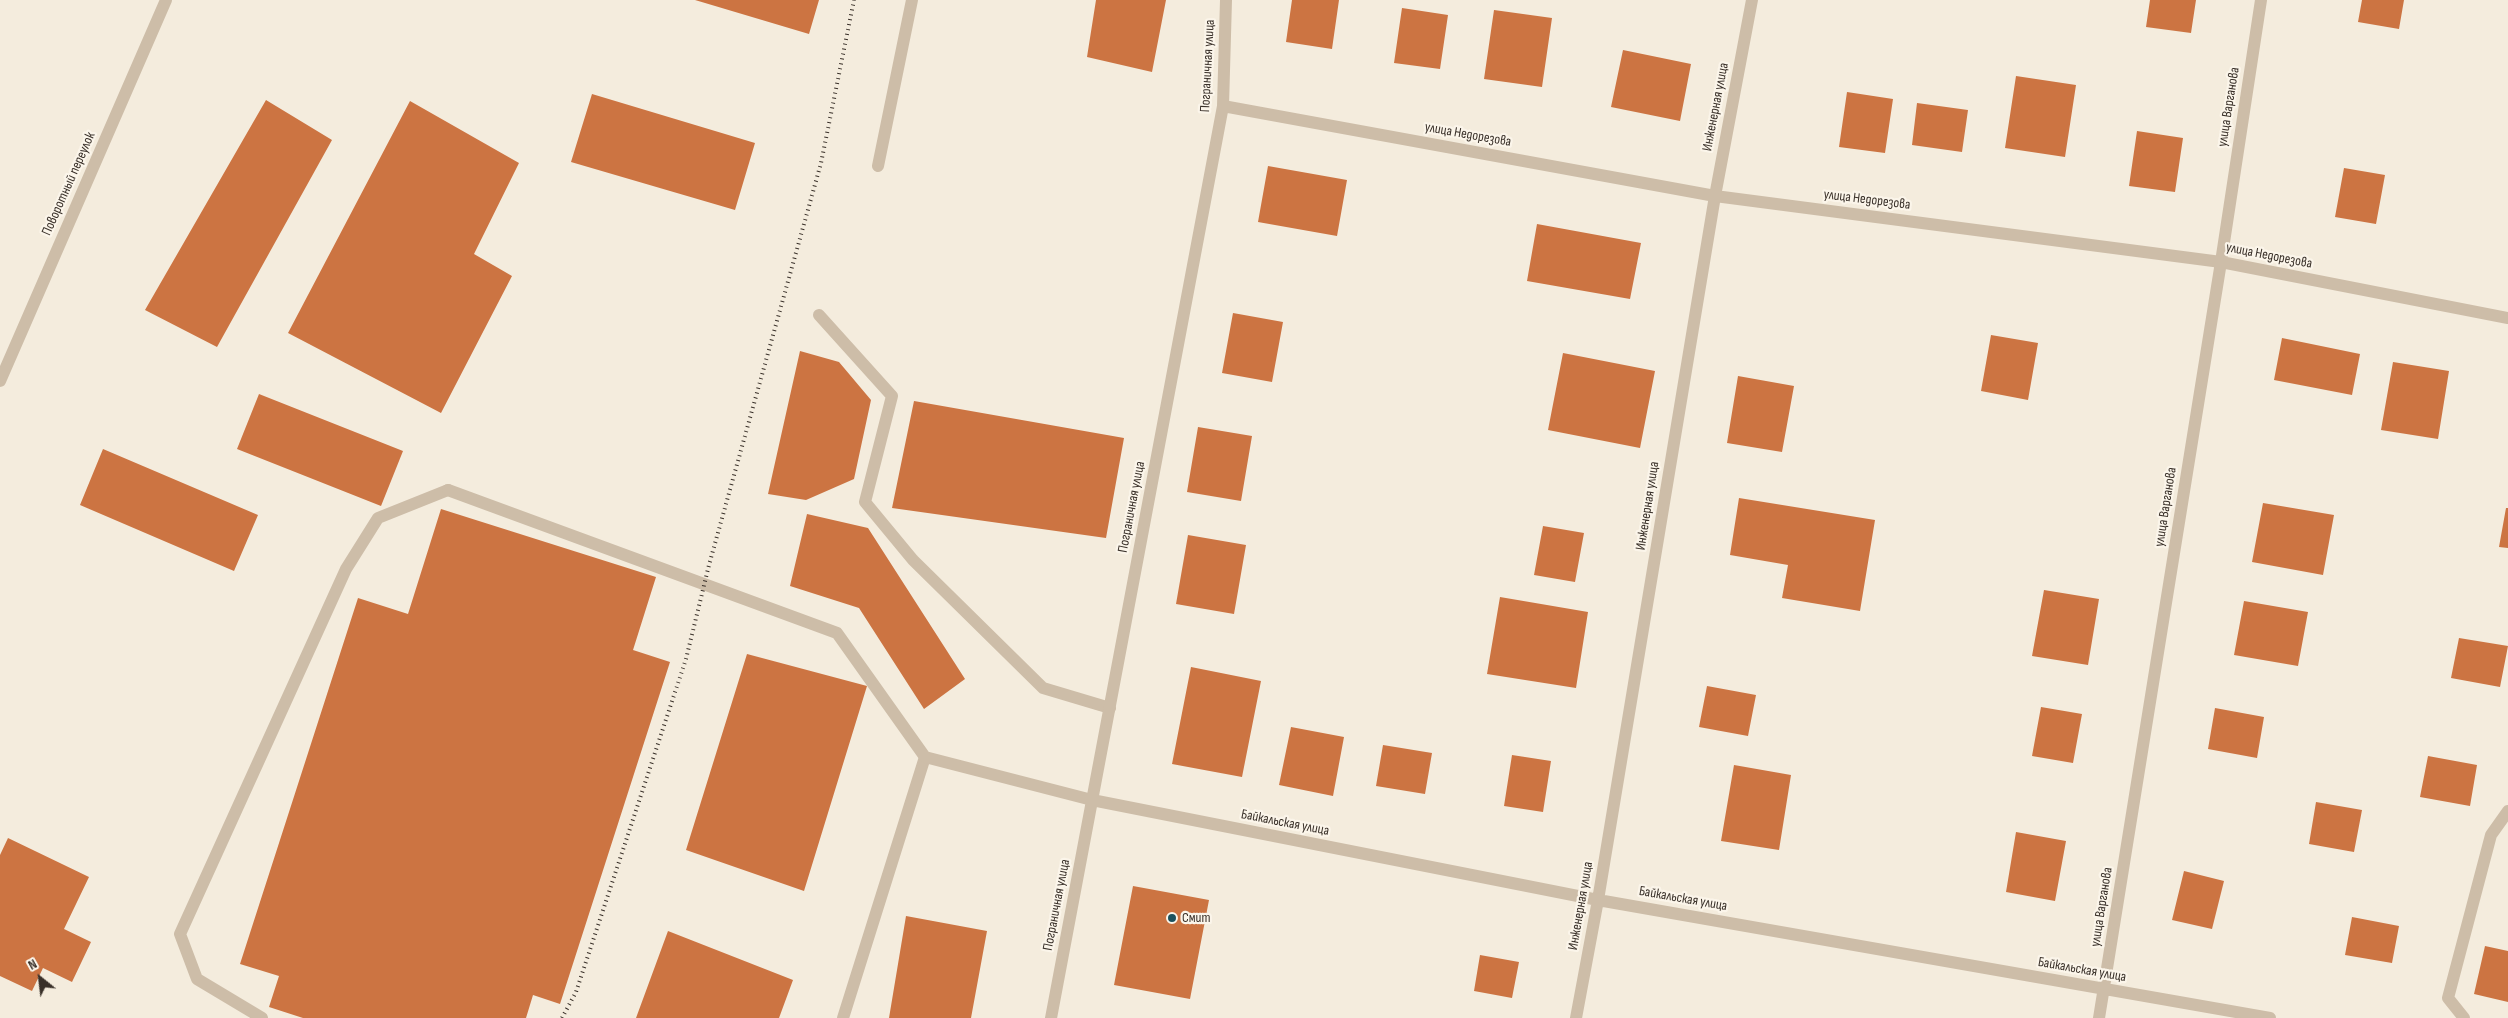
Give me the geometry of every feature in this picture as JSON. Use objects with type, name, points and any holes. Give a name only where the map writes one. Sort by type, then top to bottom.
[{"type":"street","name":"Поворотный переулок","points":[[0,381],[166,0]]},
{"type":"street","points":[[878,166],[912,0]]},
{"type":"street","name":"Пограничная улица","points":[[1051,1018],[1223,106],[1226,0]]},
{"type":"street","name":"Инженерная улица","points":[[1576,1018],[1598,900],[1715,196],[1752,0]]},
{"type":"street","name":"улица Варганова","points":[[2099,1018],[2221,262],[2261,0]]},
{"type":"street","name":"улица Недорезова","points":[[1223,106],[1715,196],[2221,262],[2508,318]]},
{"type":"street","points":[[819,315],[892,396],[865,502],[913,560],[1043,688],[1110,708]]},
{"type":"street","points":[[262,1018],[197,979],[180,934],[346,569],[378,518],[448,490],[837,633],[925,757],[843,1018]]},
{"type":"street","name":"Байкальская улица","points":[[925,757],[1092,800],[1598,900],[2270,1018]]},
{"type":"street","points":[[2464,1018],[2448,998],[2491,835],[2508,811]]},
{"type":"building","points":[[695,0],[819,0],[809,34]]},
{"type":"building","points":[[1096,0],[1166,0],[1152,72],[1087,57]]},
{"type":"building","points":[[1292,0],[1339,0],[1332,49],[1286,42]]},
{"type":"building","points":[[2150,0],[2196,0],[2191,33],[2146,27]]},
{"type":"building","points":[[2362,0],[2404,0],[2399,29],[2358,22]]},
{"type":"building","points":[[1402,8],[1448,15],[1440,69],[1394,63]]},
{"type":"building","points":[[1494,10],[1552,18],[1542,87],[1484,79]]},
{"type":"building","points":[[1623,50],[1691,64],[1680,121],[1611,107]]},
{"type":"building","points":[[2016,76],[2076,85],[2065,157],[2005,148]]},
{"type":"building","points":[[1847,92],[1893,99],[1885,153],[1839,147]]},
{"type":"building","points":[[592,94],[755,143],[735,210],[571,162]]},
{"type":"building","points":[[266,100],[332,140],[217,347],[145,310]]},
{"type":"building","points":[[410,101],[519,163],[474,254],[512,276],[441,413],[288,333]]},
{"type":"building","points":[[1917,103],[1968,110],[1962,152],[1912,145]]},
{"type":"building","points":[[2137,131],[2183,138],[2175,192],[2129,186]]},
{"type":"building","points":[[1268,166],[1347,180],[1337,236],[1258,222]]},
{"type":"building","points":[[2344,168],[2385,175],[2376,224],[2335,217]]},
{"type":"building","points":[[1537,224],[1641,243],[1630,299],[1527,281]]},
{"type":"building","points":[[1233,313],[1283,322],[1272,382],[1222,373]]},
{"type":"building","points":[[1991,335],[2038,343],[2028,400],[1981,391]]},
{"type":"building","points":[[2282,338],[2360,354],[2352,395],[2274,380]]},
{"type":"building","points":[[800,351],[839,362],[871,400],[854,479],[806,500],[768,494]]},
{"type":"building","points":[[1563,353],[1655,371],[1640,448],[1548,430]]},
{"type":"building","points":[[2393,362],[2449,371],[2438,439],[2381,430]]},
{"type":"building","points":[[1738,376],[1794,386],[1782,452],[1727,443]]},
{"type":"building","points":[[259,394],[403,451],[381,506],[237,449]]},
{"type":"building","points":[[914,401],[1124,438],[1106,538],[892,508]]},
{"type":"building","points":[[1198,427],[1252,436],[1241,501],[1187,492]]},
{"type":"building","points":[[103,449],[258,515],[234,571],[80,505]]},
{"type":"building","points":[[1739,498],[1875,520],[1860,611],[1782,598],[1788,565],[1730,555]]},
{"type":"building","points":[[2263,503],[2334,515],[2323,575],[2252,562]]},
{"type":"building","points":[[2506,508],[2508,508],[2508,548],[2499,547]]},
{"type":"building","points":[[441,509],[656,577],[633,650],[670,662],[560,1004],[533,995],[526,1018],[303,1018],[269,1007],[279,976],[240,964],[358,598],[408,614]]},
{"type":"building","points":[[807,514],[868,528],[965,679],[924,709],[859,608],[790,586]]},
{"type":"building","points":[[1543,526],[1584,533],[1575,582],[1534,575]]},
{"type":"building","points":[[1188,535],[1246,545],[1234,614],[1176,604]]},
{"type":"building","points":[[2044,590],[2099,599],[2088,665],[2032,656]]},
{"type":"building","points":[[1500,597],[1588,612],[1576,688],[1487,674]]},
{"type":"building","points":[[2244,601],[2308,612],[2298,666],[2234,655]]},
{"type":"building","points":[[2459,638],[2508,646],[2500,687],[2451,678]]},
{"type":"building","points":[[747,654],[867,686],[804,891],[686,850]]},
{"type":"building","points":[[1191,667],[1261,681],[1242,777],[1172,764]]},
{"type":"building","points":[[1707,686],[1756,695],[1748,736],[1699,727]]},
{"type":"building","points":[[2041,707],[2082,714],[2073,763],[2032,756]]},
{"type":"building","points":[[2215,708],[2264,717],[2257,758],[2208,749]]},
{"type":"building","points":[[1291,727],[1344,737],[1333,796],[1279,785]]},
{"type":"building","points":[[1383,745],[1432,753],[1425,794],[1376,786]]},
{"type":"building","points":[[1512,755],[1551,761],[1543,812],[1504,806]]},
{"type":"building","points":[[2428,756],[2477,765],[2470,806],[2420,797]]},
{"type":"building","points":[[1734,765],[1791,775],[1779,850],[1721,841]]},
{"type":"building","points":[[2316,802],[2362,810],[2354,852],[2309,844]]},
{"type":"building","points":[[2016,832],[2066,841],[2055,901],[2006,892]]},
{"type":"building","points":[[8,838],[89,877],[64,929],[91,942],[72,982],[43,968],[32,991],[0,976],[0,855]]},
{"type":"building","points":[[2184,871],[2224,881],[2212,929],[2172,920]]},
{"type":"building","points":[[1133,886],[1209,900],[1190,999],[1114,985]]},
{"type":"building","points":[[906,916],[987,931],[971,1018],[889,1018]]},
{"type":"building","points":[[2352,917],[2399,926],[2392,963],[2345,955]]},
{"type":"building","points":[[668,931],[793,980],[779,1018],[636,1018]]},
{"type":"building","points":[[2485,946],[2508,951],[2508,1002],[2474,994]]},
{"type":"building","points":[[1480,955],[1519,962],[1512,998],[1474,991]]},
{"type":"railway","points":[[562,1018],[576,992],[686,659],[709,565],[821,163],[854,0]]},
{"type":"place","name":"Смит","points":[[1172,918]]}]
